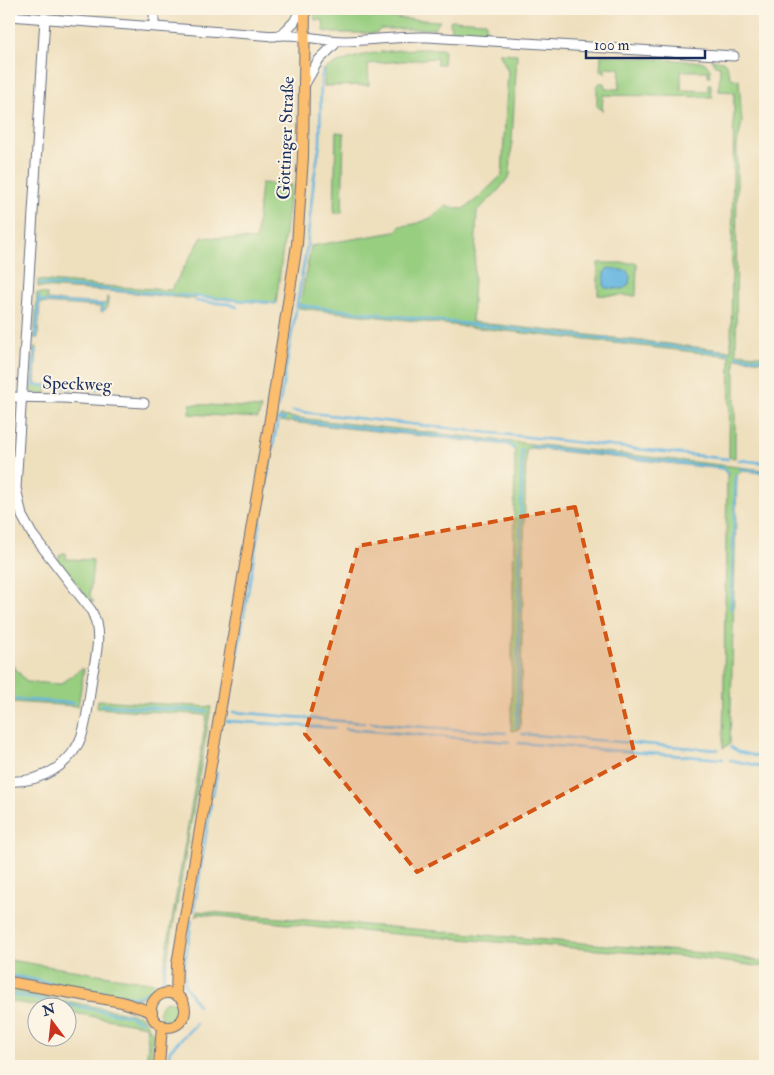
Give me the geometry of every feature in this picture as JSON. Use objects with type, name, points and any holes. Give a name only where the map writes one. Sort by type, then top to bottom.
[{"type":"main road","name":"Göttinger Straße","points":[[171,995],[294,269],[303,158],[306,9]]},
{"type":"main road","points":[[9,982],[153,1007]]},
{"type":"main road","points":[[171,995],[183,1003],[185,1013],[181,1021],[166,1026],[155,1020],[153,1007],[159,996],[171,995]]},
{"type":"main road","points":[[160,1062],[166,1026]]},
{"type":"street","points":[[154,9],[154,26]]},
{"type":"street","points":[[281,34],[294,22],[301,9]]},
{"type":"street","points":[[9,16],[154,26],[305,40],[347,41],[428,37],[734,56]]},
{"type":"street","points":[[9,781],[27,781],[47,774],[64,763],[74,751],[81,737],[85,721],[98,637],[94,616],[89,607],[32,534],[16,496],[16,471],[45,18]]},
{"type":"street","points":[[271,36],[281,34],[322,45],[347,41]]},
{"type":"street","points":[[305,84],[318,61],[335,44]]},
{"type":"street","name":"Speckweg","points":[[9,397],[144,403]]},
{"type":"highlighted area","points":[[575,507],[635,756],[417,872],[305,734],[358,546]]},
{"type":"green space","points":[[314,9],[327,9],[327,14],[440,21],[434,29],[381,29],[376,33],[333,33],[324,31],[323,20],[315,20]]},
{"type":"green space","points":[[450,21],[486,22],[486,33],[451,31]]},
{"type":"green space","points":[[415,49],[444,49],[443,64],[437,64],[437,58],[368,64],[369,85],[324,86],[325,69],[336,64],[368,54]]},
{"type":"green space","points":[[499,53],[517,54],[510,175],[498,191],[477,211],[472,322],[731,351],[734,92],[719,91],[720,66],[715,65],[711,59],[723,61],[731,78],[739,80],[742,122],[737,146],[736,353],[765,356],[765,361],[735,358],[735,458],[729,457],[730,356],[299,308],[311,246],[395,232],[400,226],[419,223],[430,218],[445,206],[463,209],[477,199],[502,175],[508,71]]},
{"type":"green space","points":[[601,55],[704,62],[710,69],[710,77],[708,77],[708,71],[681,71],[681,90],[708,91],[708,84],[711,84],[711,94],[713,97],[603,95],[602,111],[597,106],[597,85],[604,83],[605,89],[619,89],[620,68],[605,67],[605,73],[600,71]]},
{"type":"green space","points":[[336,132],[344,133],[342,213],[334,213]]},
{"type":"green space","points":[[261,183],[291,185],[276,304],[38,287],[38,280],[171,290],[202,237],[256,240]]},
{"type":"green space","points":[[598,263],[637,263],[636,296],[598,295]]},
{"type":"green space","points":[[37,293],[47,294],[47,300],[106,304],[108,297],[108,304],[105,310],[101,312],[101,307],[40,303],[38,338],[34,338]]},
{"type":"green space","points":[[34,347],[37,347],[35,384],[98,388],[98,390],[47,387],[46,393],[38,394],[31,391],[31,385],[34,385],[34,374],[32,374]]},
{"type":"green space","points":[[190,404],[261,408],[258,418],[189,414]]},
{"type":"green space","points":[[280,416],[765,470],[765,473],[741,471],[737,475],[730,744],[723,748],[727,474],[722,469],[526,449],[520,729],[511,731],[515,451],[508,445],[280,421]]},
{"type":"green space","points":[[66,553],[66,559],[93,560],[90,596],[94,602],[91,602],[59,561],[59,556]]},
{"type":"green space","points":[[9,661],[27,682],[61,684],[81,669],[84,669],[78,706],[9,702]]},
{"type":"green space","points":[[98,700],[211,707],[164,980],[161,983],[207,715],[97,708]]},
{"type":"green space","points":[[197,911],[726,955],[765,962],[765,967],[688,957],[332,929],[200,914],[195,917]]},
{"type":"green space","points":[[9,960],[161,984],[138,999],[107,995],[9,977]]},
{"type":"green space","points":[[9,990],[50,998],[28,998],[28,1004],[9,1001]]},
{"type":"green space","points":[[169,1001],[176,1004],[179,1011],[176,1018],[169,1021],[162,1018],[159,1011],[162,1004]]},
{"type":"green space","points":[[78,1003],[138,1015],[143,1018],[153,1033],[150,1066],[146,1066],[148,1042],[146,1026],[78,1014]]},
{"type":"water","points":[[608,268],[627,271],[630,276],[629,284],[623,289],[605,288],[604,273]]},
{"type":"waterway","points":[[279,408],[307,246],[314,178],[320,144],[321,81],[323,70]]},
{"type":"waterway","points":[[40,284],[275,303]]},
{"type":"waterway","points":[[36,337],[39,296]]},
{"type":"waterway","points":[[38,301],[103,305],[103,311]]},
{"type":"waterway","points":[[196,301],[229,304],[237,307]]},
{"type":"waterway","points":[[297,305],[728,353]]},
{"type":"waterway","points":[[35,350],[33,385],[98,389]]},
{"type":"waterway","points":[[737,356],[765,359]]},
{"type":"waterway","points":[[293,411],[728,459]]},
{"type":"waterway","points":[[265,491],[278,419],[285,419]]},
{"type":"waterway","points":[[292,420],[509,444],[514,449]]},
{"type":"waterway","points":[[530,446],[723,468],[728,473]]},
{"type":"waterway","points":[[517,727],[522,449]]},
{"type":"waterway","points":[[739,460],[765,463]]},
{"type":"waterway","points":[[740,469],[765,472]]},
{"type":"waterway","points":[[731,609],[736,474]]},
{"type":"waterway","points":[[235,669],[264,498]]},
{"type":"waterway","points":[[228,707],[234,675]]},
{"type":"waterway","points":[[9,699],[74,703]]},
{"type":"waterway","points":[[102,705],[207,711]]},
{"type":"waterway","points":[[233,712],[364,723]]},
{"type":"waterway","points":[[227,721],[335,728]]},
{"type":"waterway","points":[[371,723],[506,733]]},
{"type":"waterway","points":[[346,729],[509,742]]},
{"type":"waterway","points":[[522,734],[718,750]]},
{"type":"waterway","points":[[518,743],[723,759]]},
{"type":"waterway","points":[[731,747],[739,752],[765,758]]},
{"type":"waterway","points":[[730,760],[765,767]]},
{"type":"waterway","points":[[213,795],[217,772]]},
{"type":"waterway","points":[[194,910],[211,804]]},
{"type":"waterway","points":[[192,920],[184,970],[185,985],[198,1006]]},
{"type":"waterway","points":[[9,975],[111,994],[138,997],[159,986],[162,982],[166,962]]},
{"type":"waterway","points":[[9,994],[130,1016],[141,1021]]},
{"type":"waterway","points":[[167,1066],[170,1050],[196,1024]]}]
